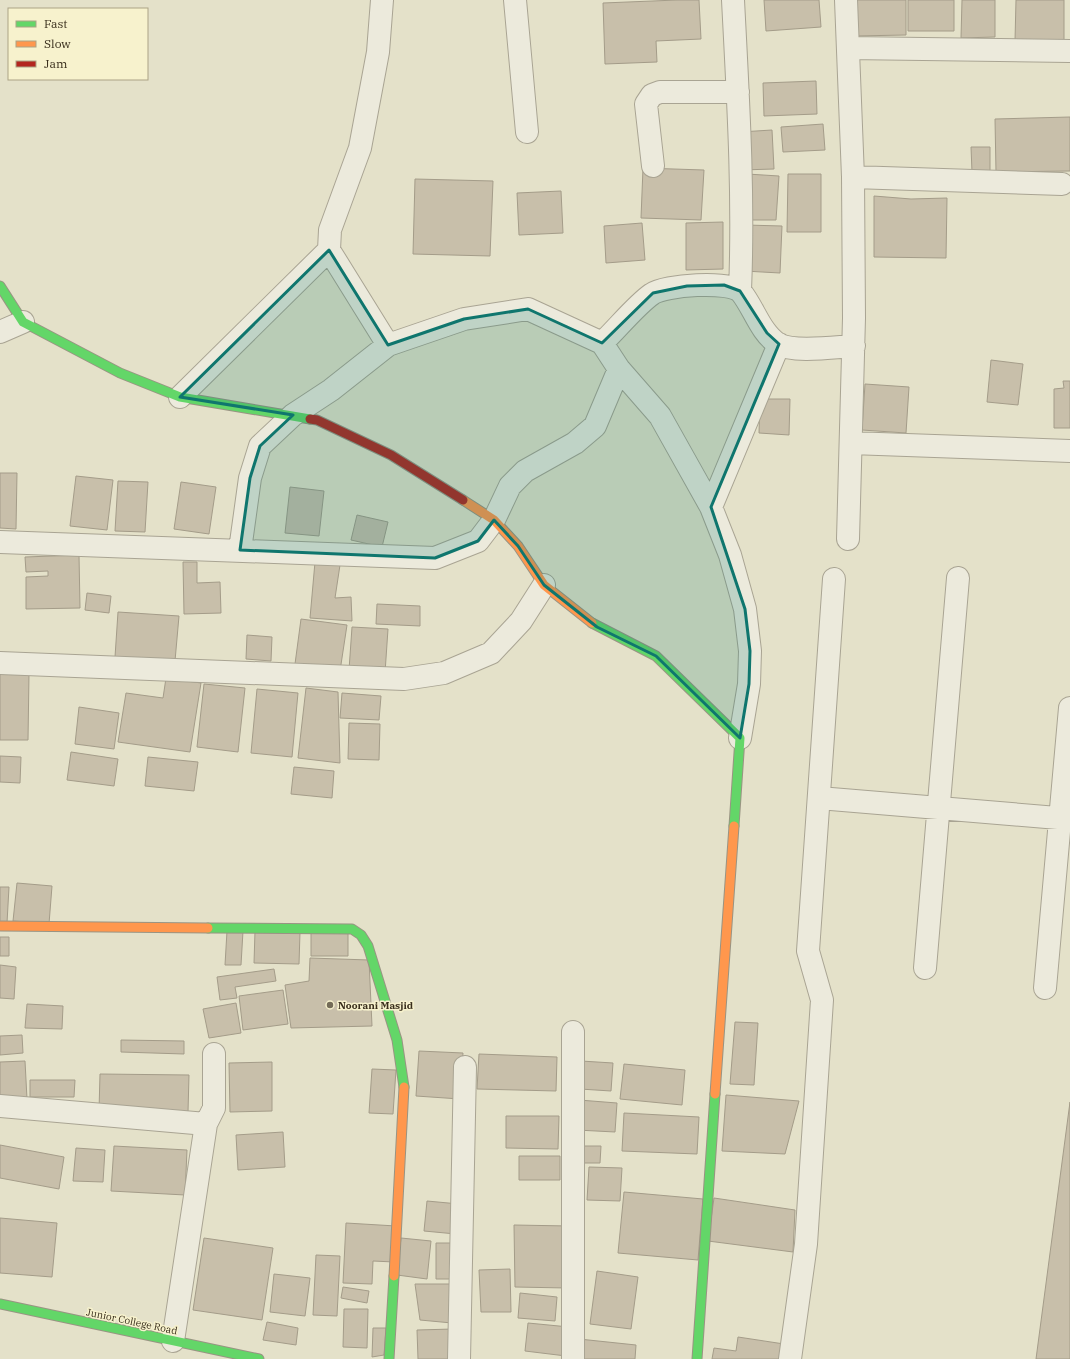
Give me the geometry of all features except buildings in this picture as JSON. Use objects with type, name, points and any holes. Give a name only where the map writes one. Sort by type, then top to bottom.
[{"type":"street","points":[[382,0],[378,52],[360,148],[330,230],[329,250],[388,345]]},
{"type":"street","points":[[515,0],[527,132]]},
{"type":"street","points":[[733,0],[738,92],[742,247],[740,290],[767,333],[779,344],[793,348],[854,346]]},
{"type":"street","points":[[846,0],[853,177],[854,346],[848,539]]},
{"type":"street","points":[[848,48],[1070,51]]},
{"type":"street","points":[[654,166],[646,104],[652,95],[660,92],[738,92]]},
{"type":"street","points":[[853,177],[1062,184]]},
{"type":"street","points":[[180,397],[329,250]]},
{"type":"street","points":[[602,343],[653,293],[686,286],[702,285],[724,285],[740,290]]},
{"type":"street","points":[[0,286],[23,322],[120,373],[180,397],[317,420],[391,455],[494,520],[518,546],[544,585],[597,627],[624,638],[656,656],[740,738]]},
{"type":"street","points":[[240,550],[250,478],[260,446],[293,415],[331,390],[388,345],[464,319],[528,308],[602,343],[619,369],[660,416],[711,507],[730,555],[745,609],[750,651],[750,684],[740,738],[697,1359]]},
{"type":"street","points":[[0,332],[23,322]]},
{"type":"street","points":[[711,507],[779,344]]},
{"type":"street","points":[[0,542],[435,558],[478,541],[494,520],[510,486],[526,471],[575,443],[595,426],[619,369]]},
{"type":"street","points":[[851,443],[1070,451]]},
{"type":"street","points":[[471,505],[478,541]]},
{"type":"street","points":[[925,968],[958,578]]},
{"type":"street","points":[[790,1359],[806,1244],[822,1000],[808,951],[834,579]]},
{"type":"street","points":[[0,663],[404,679],[444,673],[491,654],[521,621],[544,585]]},
{"type":"street","points":[[1045,988],[1065,819],[1070,708]]},
{"type":"street","points":[[819,798],[1065,819]]},
{"type":"street","points":[[0,926],[352,929],[361,936],[368,946],[397,1040],[404,1090],[389,1359]]},
{"type":"street","points":[[572,1032],[573,1359]]},
{"type":"street","points":[[173,1341],[206,1124],[214,1108],[214,1054]]},
{"type":"street","points":[[459,1359],[465,1067]]},
{"type":"street","points":[[0,1106],[206,1124]]},
{"type":"street","name":"Junior College Road","points":[[0,1304],[259,1359]]},
{"type":"highlighted area","points":[[329,250],[388,345],[464,319],[528,309],[602,343],[653,293],[687,286],[724,285],[740,291],[767,333],[779,344],[711,507],[745,609],[750,651],[749,684],[740,738],[656,656],[597,627],[544,585],[518,546],[494,520],[478,541],[435,558],[240,550],[250,478],[260,446],[293,415],[180,397]]},
{"type":"traffic: fast","points":[[0,286],[23,322],[120,373],[180,397],[310,419]]},
{"type":"traffic: fast","points":[[592,623],[656,656],[740,738],[734,826]]},
{"type":"traffic: fast","points":[[208,928],[352,929],[361,935],[368,946],[397,1040],[404,1087]]},
{"type":"traffic: fast","points":[[697,1359],[715,1094]]},
{"type":"traffic: fast","points":[[389,1359],[394,1276]]},
{"type":"traffic: fast","points":[[0,1304],[259,1359]]},
{"type":"traffic: slow","points":[[463,500],[494,520],[518,546],[544,585],[592,623]]},
{"type":"traffic: slow","points":[[715,1094],[734,826]]},
{"type":"traffic: slow","points":[[0,926],[208,928]]},
{"type":"traffic: slow","points":[[394,1276],[404,1087]]},
{"type":"traffic: jam","points":[[310,419],[317,420],[391,455],[463,500]]},
{"type":"place","name":"Noorani Masjid","points":[[330,1005]]}]
